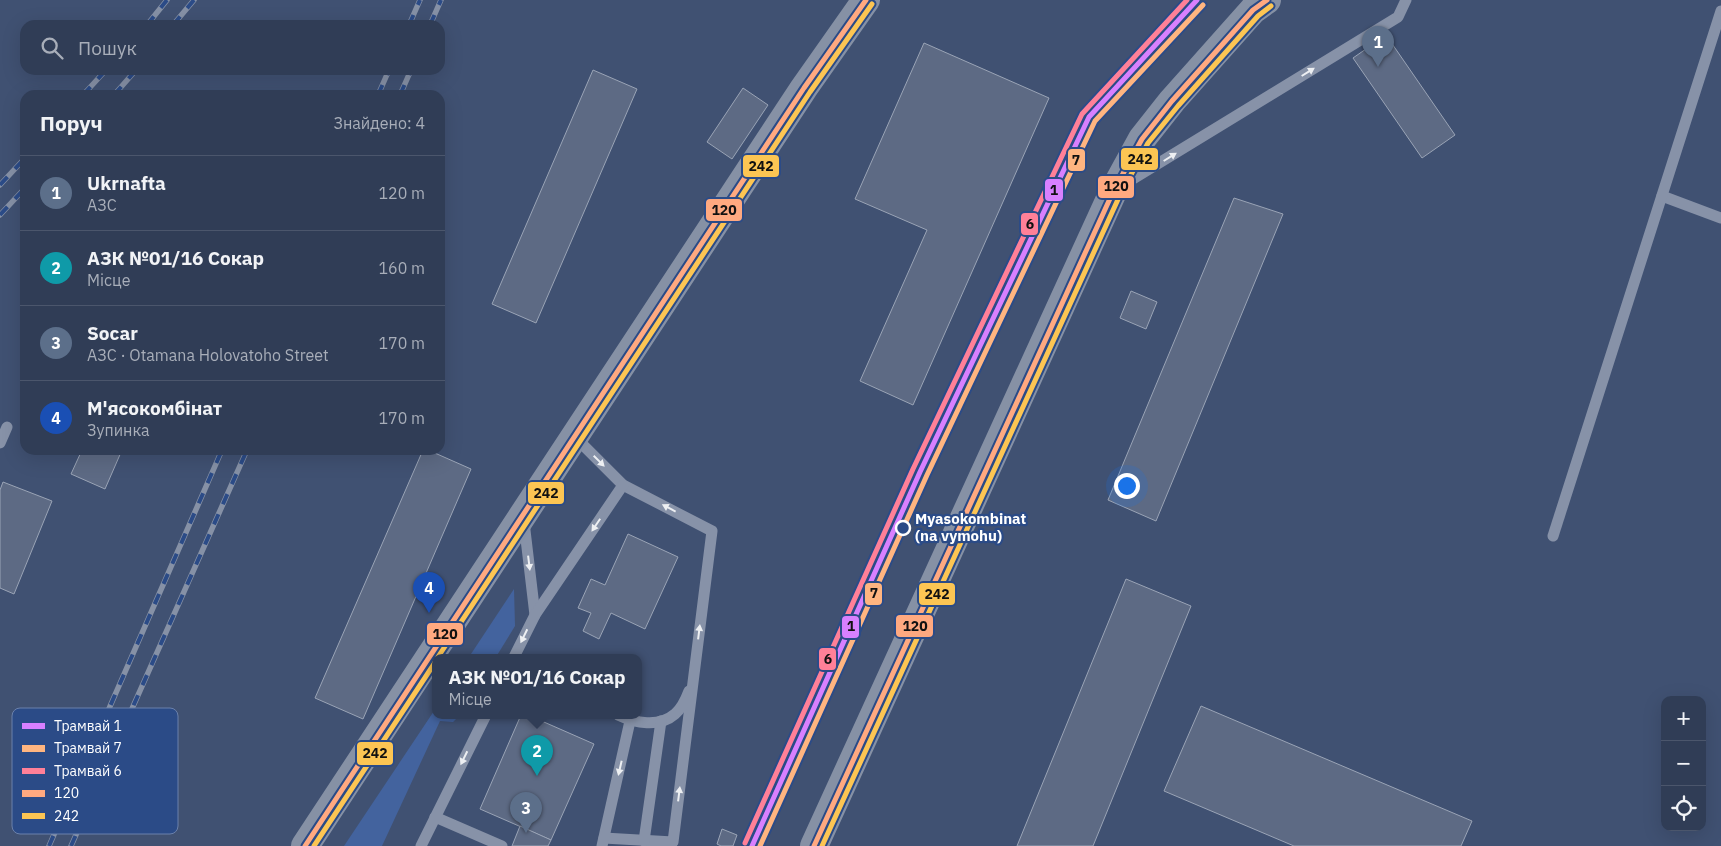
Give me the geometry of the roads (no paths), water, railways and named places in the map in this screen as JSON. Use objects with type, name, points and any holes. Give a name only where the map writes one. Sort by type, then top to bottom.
[{"type":"main road","points":[[305,846],[804,88],[866,0]]},
{"type":"main road","points":[[814,846],[1113,192],[1142,139],[1172,101],[1253,10],[1267,0]]},
{"type":"lane","points":[[1113,192],[1398,17],[1406,0]]},
{"type":"lane","points":[[1553,536],[1721,11]]},
{"type":"lane","points":[[1662,196],[1721,218]]},
{"type":"lane","points":[[0,443],[7,427]]},
{"type":"lane","points":[[575,437],[624,485],[712,531],[673,842],[644,840],[603,842],[630,721]]},
{"type":"lane","points":[[516,654],[535,615],[624,485]]},
{"type":"lane","points":[[523,515],[535,615]]},
{"type":"lane","points":[[626,719],[646,723],[661,721],[674,715],[684,702],[693,683]]},
{"type":"lane","points":[[421,846],[484,719]]},
{"type":"lane","points":[[644,840],[661,721]]},
{"type":"lane","points":[[435,817],[502,846]]},
{"type":"railway","points":[[151,20],[167,0]]},
{"type":"railway","points":[[177,20],[194,0]]},
{"type":"railway","points":[[411,20],[420,0]]},
{"type":"railway","points":[[432,20],[441,0]]},
{"type":"railway","points":[[88,90],[101,75]]},
{"type":"railway","points":[[118,90],[132,75]]},
{"type":"railway","points":[[380,90],[387,75]]},
{"type":"railway","points":[[402,90],[409,75]]},
{"type":"railway","points":[[0,185],[20,163]]},
{"type":"railway","points":[[0,215],[20,193]]},
{"type":"railway","points":[[109,708],[220,455]]},
{"type":"railway","points":[[132,708],[245,455]]},
{"type":"railway","points":[[49,846],[54,834]]},
{"type":"railway","points":[[71,846],[76,834]]},
{"type":"tram line","name":"6","points":[[745,843],[913,469],[1082,114],[1187,0]]},
{"type":"tram line","name":"1","points":[[752,846],[920,472],[1089,117],[1197,0]]},
{"type":"tram line","name":"7","points":[[760,846],[927,475],[1095,121],[1203,5]]},
{"type":"place","name":"Ukrnafta","points":[[1378,67]]},
{"type":"place","name":"Myasokombinat (na vymohu)","points":[[903,528]]},
{"type":"place","name":"М'ясокомбінат","points":[[429,613]]},
{"type":"place","name":"АЗК №01/16 Сокар","points":[[537,776]]},
{"type":"place","name":"Socar","points":[[526,833]]}]
